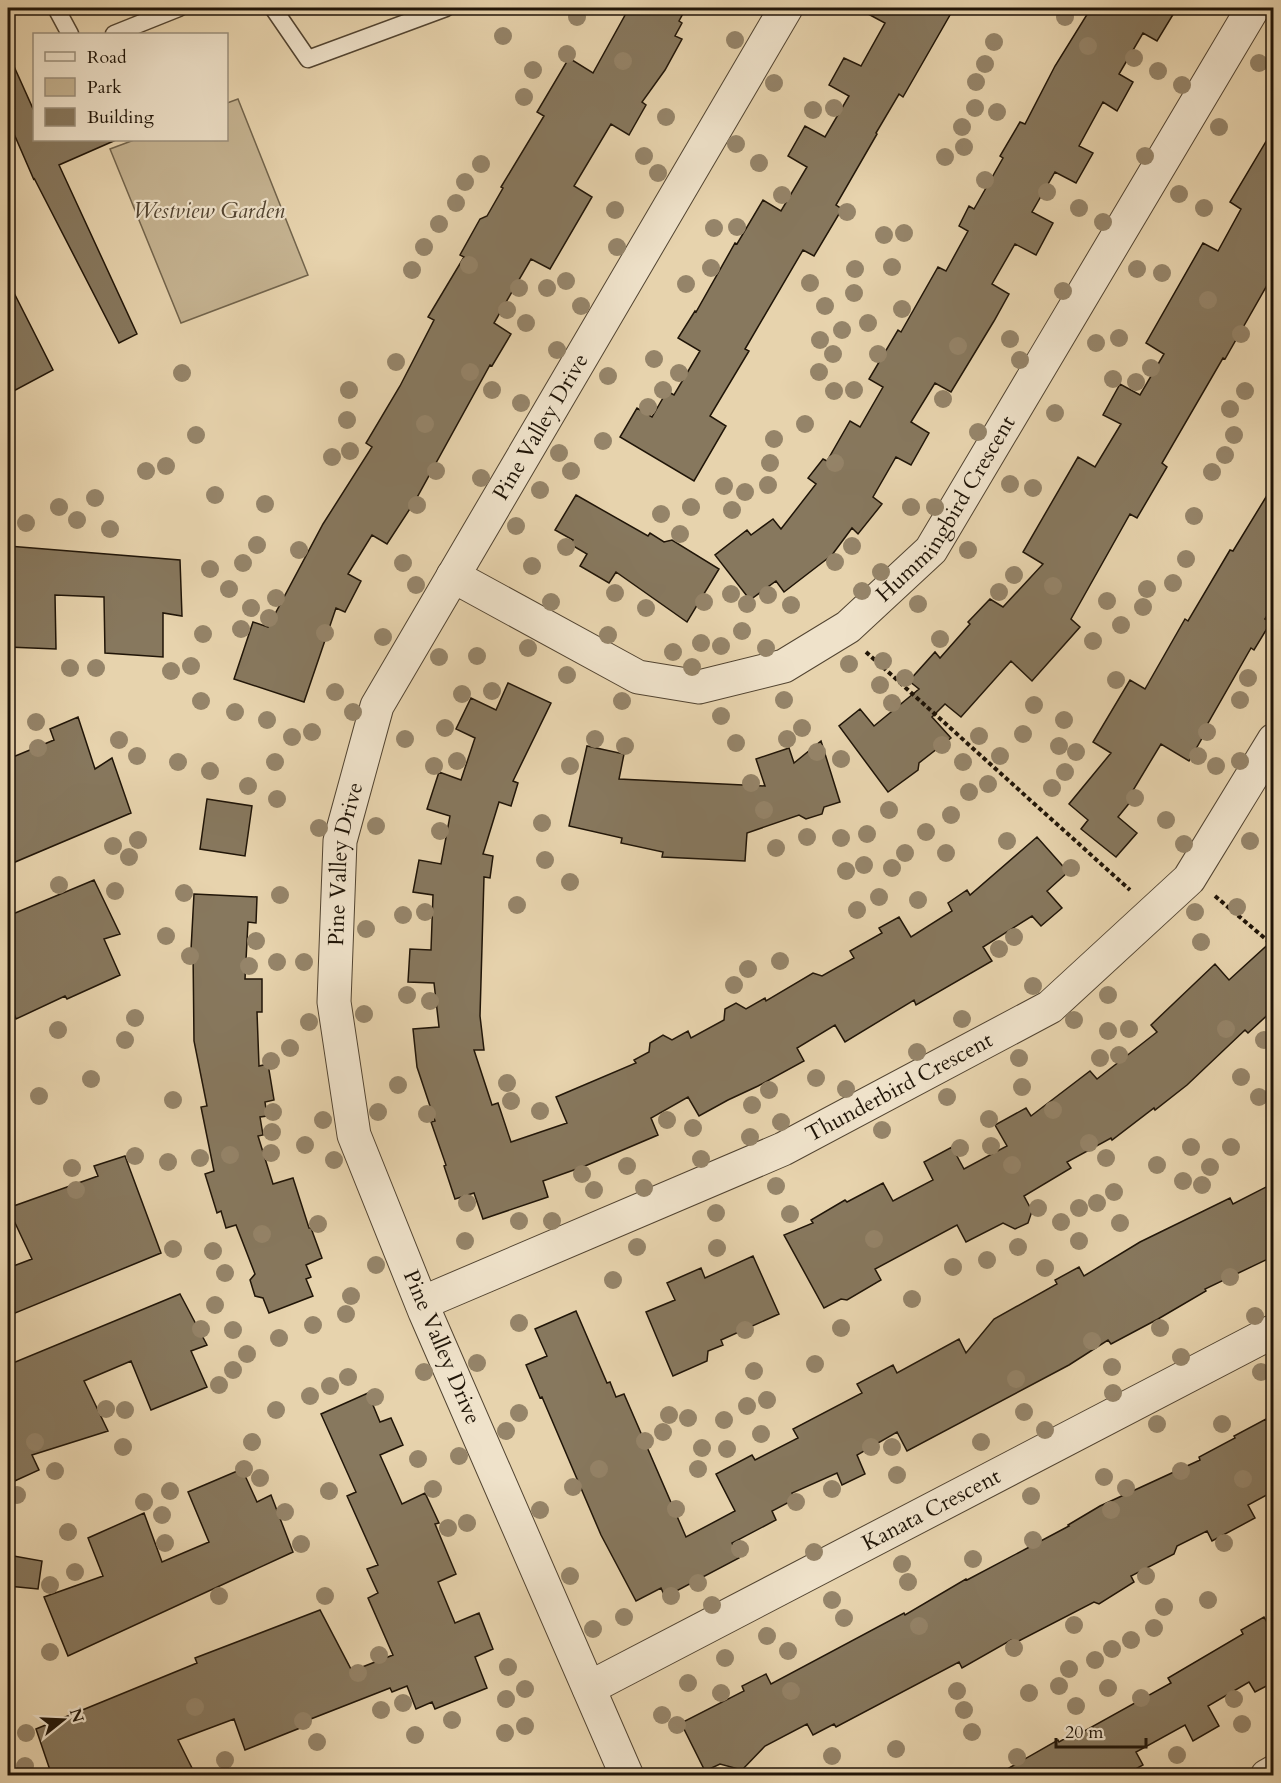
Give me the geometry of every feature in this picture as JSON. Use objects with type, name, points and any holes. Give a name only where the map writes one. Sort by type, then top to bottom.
[{"type":"street","name":"Pine Valley Drive","points":[[627,1776],[422,1303],[354,1135],[334,1002],[340,841],[377,706],[786,8]]},
{"type":"street","name":"Hummingbird Crescent","points":[[453,576],[638,677],[699,687],[784,666],[848,627],[931,550],[1253,8]]},
{"type":"street","name":"Thunderbird Crescent","points":[[422,1303],[783,1149],[1050,1007],[1189,879],[1274,740]]},
{"type":"street","name":"Kanata Crescent","points":[[589,1688],[1274,1331]]},
{"type":"street","points":[[1267,1776],[1274,1772]]},
{"type":"lane","points":[[56,8],[69,33]]},
{"type":"lane","points":[[116,33],[178,8]]},
{"type":"lane","points":[[273,8],[308,59],[446,8]]},
{"type":"path","points":[[848,627],[867,654],[1140,900],[1152,914]]},
{"type":"path","points":[[1189,879],[1220,899],[1274,946]]},
{"type":"green space","name":"Westview Garden","points":[[238,99],[308,275],[181,323],[110,149],[131,141],[228,141],[228,103]]},
{"type":"building","points":[[629,8],[686,8],[675,36],[682,39],[665,70],[642,102],[646,105],[629,135],[611,124],[574,186],[592,197],[550,269],[531,259],[494,323],[511,334],[492,366],[490,365],[415,501],[387,544],[372,535],[348,574],[361,581],[345,612],[336,608],[304,702],[234,679],[253,622],[268,627],[323,524],[372,447],[366,443],[400,386],[434,320],[428,317],[464,257],[460,255],[480,219],[487,216],[503,188],[501,187],[544,116],[537,112],[569,58],[593,73]]},
{"type":"building","points":[[857,8],[954,8],[903,97],[899,94],[876,133],[836,205],[842,209],[814,256],[803,250],[745,349],[749,351],[710,416],[726,426],[694,481],[620,437],[637,408],[652,417],[667,391],[674,395],[700,351],[678,338],[763,200],[781,211],[807,167],[788,156],[805,126],[825,137],[849,96],[829,85],[844,58],[861,66],[885,23]]},
{"type":"building","points":[[1091,8],[1177,8],[1157,41],[1143,33],[1119,74],[1133,82],[1117,111],[1103,102],[1079,146],[1093,153],[1076,183],[1055,172],[1032,212],[1053,223],[1036,255],[1015,244],[992,284],[1009,294],[994,321],[951,392],[935,383],[911,422],[929,433],[911,465],[896,457],[873,497],[882,504],[858,534],[852,528],[832,555],[784,592],[776,581],[750,600],[715,555],[747,530],[751,535],[773,519],[781,529],[816,484],[808,478],[823,459],[827,461],[850,421],[860,427],[883,387],[869,379],[898,330],[901,332],[938,267],[946,271],[968,231],[959,226],[969,206],[974,209],[1003,158],[1000,156],[1020,122],[1025,124],[1055,66]]},
{"type":"building","points":[[8,53],[33,109],[33,141],[114,141],[59,165],[137,334],[119,343],[34,178],[34,180],[8,120]]},
{"type":"building","points":[[1274,128],[1274,273],[1162,463],[1167,467],[1137,518],[1130,514],[1071,619],[1080,627],[1032,681],[1011,661],[961,717],[945,704],[932,717],[951,738],[919,763],[918,770],[888,792],[839,726],[860,709],[874,726],[919,689],[909,681],[935,652],[940,658],[970,624],[968,622],[990,599],[1003,607],[1043,564],[1023,552],[1078,457],[1095,467],[1121,424],[1103,415],[1120,384],[1140,395],[1164,354],[1146,343],[1203,243],[1218,251],[1241,209],[1230,202]]},
{"type":"building","points":[[8,281],[53,370],[8,394]]},
{"type":"building","points":[[1274,484],[1274,604],[1265,619],[1271,622],[1254,650],[1251,648],[1189,761],[1161,744],[1132,792],[1136,795],[1118,817],[1137,833],[1116,857],[1081,829],[1088,820],[1069,804],[1111,753],[1093,742],[1130,680],[1145,689],[1185,619],[1188,621],[1230,550],[1233,551]]},
{"type":"building","points":[[576,495],[648,536],[650,533],[664,542],[672,540],[719,569],[687,622],[616,572],[609,583],[580,566],[587,554],[570,544],[573,540],[555,530]]},
{"type":"building","points":[[8,546],[180,560],[182,616],[163,613],[163,657],[105,653],[104,597],[55,595],[56,649],[8,647]]},
{"type":"building","points":[[508,683],[551,703],[513,781],[518,783],[511,806],[499,802],[483,854],[493,856],[490,878],[484,877],[480,1016],[484,1050],[474,1050],[492,1105],[498,1103],[511,1142],[567,1123],[556,1097],[636,1063],[634,1060],[649,1052],[650,1043],[663,1035],[672,1040],[688,1031],[691,1038],[724,1020],[725,1009],[736,1003],[746,1009],[765,998],[766,1001],[813,973],[822,976],[854,958],[850,951],[882,933],[879,928],[899,917],[911,937],[952,911],[948,903],[967,890],[970,895],[1037,837],[1068,872],[1047,891],[1062,908],[1041,926],[1032,916],[983,947],[992,961],[916,1005],[914,1000],[845,1042],[835,1025],[797,1048],[804,1061],[699,1116],[688,1097],[651,1118],[658,1135],[543,1181],[548,1197],[483,1219],[474,1193],[455,1199],[431,1122],[435,1121],[417,1067],[413,1029],[439,1027],[434,983],[408,982],[410,949],[431,950],[433,895],[413,892],[419,860],[441,864],[450,816],[427,809],[439,772],[461,780],[475,738],[456,729],[471,698],[496,710]]},
{"type":"building","points":[[78,717],[95,769],[112,758],[131,813],[8,865],[8,759],[54,740],[50,729]]},
{"type":"building","points":[[821,741],[840,802],[824,807],[822,814],[806,819],[799,815],[747,833],[745,861],[662,857],[663,852],[621,843],[622,838],[569,826],[587,746],[624,754],[619,779],[765,786],[756,759],[789,748],[794,763]]},
{"type":"building","points":[[207,799],[252,806],[245,856],[200,849]]},
{"type":"building","points":[[94,880],[120,934],[104,939],[120,975],[67,999],[65,996],[16,1019],[8,996],[8,916]]},
{"type":"building","points":[[194,894],[257,897],[256,923],[248,922],[245,979],[262,979],[262,1012],[257,1012],[259,1066],[268,1064],[274,1100],[265,1102],[267,1116],[260,1117],[263,1135],[258,1136],[273,1184],[293,1178],[309,1228],[311,1228],[322,1258],[306,1265],[311,1277],[306,1279],[313,1296],[269,1313],[263,1298],[255,1296],[250,1280],[255,1274],[236,1225],[226,1228],[221,1211],[217,1213],[205,1174],[214,1171],[201,1107],[207,1106],[194,1041],[193,950],[191,950]]},
{"type":"building","points":[[1274,939],[1274,1009],[1248,1033],[1245,1030],[1187,1085],[1155,1110],[1154,1108],[1112,1140],[1111,1138],[1067,1162],[1071,1168],[1024,1196],[1032,1211],[1028,1223],[1015,1229],[1003,1223],[966,1242],[957,1225],[875,1269],[881,1280],[847,1300],[841,1299],[824,1308],[784,1235],[813,1223],[811,1220],[845,1200],[847,1202],[883,1183],[893,1201],[933,1180],[924,1162],[952,1147],[964,1169],[1007,1146],[995,1125],[1026,1108],[1031,1116],[1090,1071],[1097,1079],[1157,1032],[1151,1025],[1215,964],[1229,980]]},
{"type":"building","points":[[125,1156],[161,1253],[8,1316],[8,1268],[32,1259],[8,1208],[98,1176],[94,1166]]},
{"type":"building","points":[[1274,1183],[1274,1256],[1205,1289],[1206,1291],[1111,1344],[1108,1340],[1069,1365],[907,1451],[897,1432],[857,1455],[865,1474],[842,1485],[837,1473],[792,1493],[795,1499],[772,1511],[776,1520],[732,1543],[739,1558],[665,1597],[661,1588],[636,1601],[601,1535],[526,1365],[547,1356],[535,1329],[576,1311],[607,1383],[610,1382],[616,1397],[624,1394],[686,1537],[735,1511],[716,1474],[752,1455],[755,1460],[798,1438],[793,1429],[862,1393],[857,1384],[893,1365],[897,1373],[959,1339],[966,1353],[994,1319],[1057,1284],[1055,1280],[1079,1267],[1084,1276],[1140,1242],[1230,1198],[1233,1204]]},
{"type":"building","points":[[753,1256],[779,1314],[721,1340],[723,1345],[708,1351],[707,1361],[673,1376],[646,1312],[675,1300],[667,1283],[701,1268],[705,1278]]},
{"type":"building","points":[[180,1294],[207,1345],[191,1351],[207,1387],[151,1410],[131,1361],[84,1381],[108,1431],[32,1455],[39,1470],[8,1484],[8,1365]]},
{"type":"building","points":[[368,1393],[380,1422],[391,1418],[403,1445],[380,1455],[402,1504],[425,1493],[439,1523],[435,1524],[456,1574],[438,1582],[455,1623],[479,1613],[493,1649],[475,1657],[487,1688],[435,1709],[432,1702],[416,1709],[407,1686],[392,1692],[390,1688],[298,1724],[300,1728],[245,1750],[234,1719],[178,1740],[196,1776],[52,1776],[36,1729],[197,1663],[195,1658],[320,1610],[352,1671],[393,1655],[368,1598],[378,1593],[367,1569],[378,1565],[347,1496],[356,1492],[321,1414]]},
{"type":"building","points":[[1266,1419],[1274,1433],[1274,1491],[1248,1505],[1255,1518],[1212,1541],[1207,1531],[1177,1546],[1174,1554],[1131,1576],[1134,1582],[1099,1604],[1094,1602],[1013,1644],[1011,1640],[962,1668],[959,1662],[836,1727],[834,1724],[813,1735],[807,1724],[765,1746],[742,1770],[720,1764],[705,1771],[681,1723],[744,1691],[742,1686],[766,1674],[771,1684],[904,1613],[905,1615],[966,1579],[1069,1526],[1100,1506],[1200,1460],[1199,1457]]},
{"type":"building","points":[[242,1469],[257,1502],[271,1495],[293,1552],[68,1656],[44,1597],[103,1576],[88,1538],[144,1513],[162,1562],[209,1542],[188,1492]]},
{"type":"building","points":[[8,1555],[42,1561],[38,1589],[8,1586]]},
{"type":"building","points":[[1264,1617],[1274,1635],[1274,1682],[1255,1692],[1249,1682],[1208,1706],[1219,1726],[1193,1741],[1185,1725],[1136,1752],[1143,1765],[1123,1776],[995,1776],[1058,1740],[1059,1742],[1071,1735],[1072,1738],[1171,1683],[1168,1678],[1243,1634],[1241,1630]]}]
